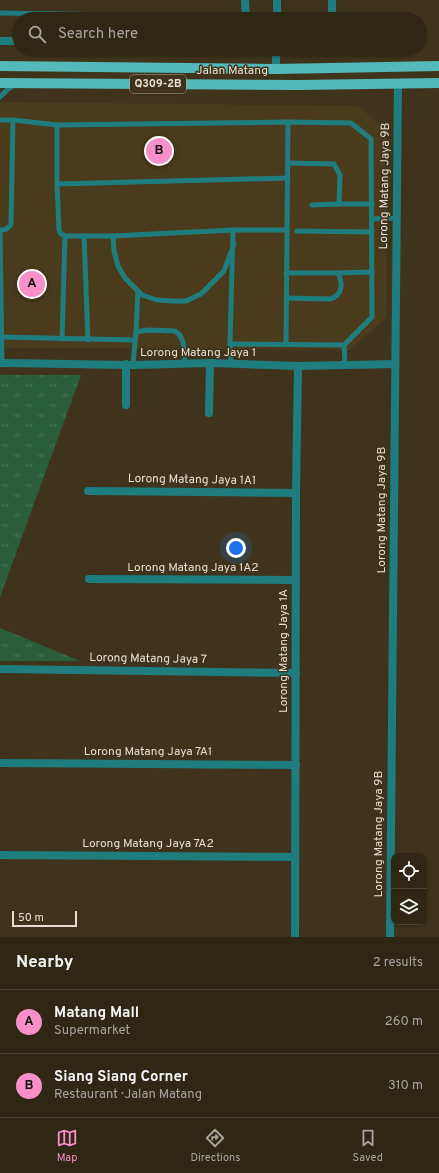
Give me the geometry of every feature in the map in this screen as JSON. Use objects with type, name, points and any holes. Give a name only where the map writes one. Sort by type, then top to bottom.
[{"type":"main road","name":"Jalan Matang","points":[[0,66],[276,69],[439,66]]},
{"type":"main road","points":[[0,73],[45,74],[76,67]]},
{"type":"main road","points":[[276,69],[276,77],[298,84]]},
{"type":"main road","name":"Jalan Matang","points":[[0,83],[439,83]]},
{"type":"street","points":[[244,0],[245,12]]},
{"type":"street","points":[[274,0],[277,0],[277,12]]},
{"type":"street","points":[[332,0],[332,11]]},
{"type":"street","points":[[0,40],[12,41]]},
{"type":"street","points":[[276,56],[276,69]]},
{"type":"street","name":"Lorong Matang Jaya 9B","points":[[390,937],[398,83]]},
{"type":"street","name":"Lorong Matang Jaya 1","points":[[1,363],[210,363],[298,366],[395,364]]},
{"type":"street","points":[[209,413],[210,363]]},
{"type":"street","points":[[126,405],[129,364]]},
{"type":"street","name":"Lorong Matang Jaya 1A","points":[[295,937],[296,493],[298,366]]},
{"type":"street","name":"Lorong Matang Jaya 1A1","points":[[88,491],[296,493]]},
{"type":"street","name":"Lorong Matang Jaya 1A2","points":[[89,580],[296,580]]},
{"type":"street","name":"Lorong Matang Jaya 7","points":[[0,669],[296,672]]},
{"type":"street","name":"Lorong Matang Jaya 7A1","points":[[0,764],[296,765]]},
{"type":"street","name":"Lorong Matang Jaya 7A2","points":[[0,855],[295,857]]},
{"type":"lane","points":[[0,13],[12,13]]},
{"type":"lane","points":[[0,97],[17,83]]},
{"type":"lane","points":[[0,120],[57,125],[288,122],[351,123],[371,139],[372,317],[344,345],[230,344]]},
{"type":"lane","points":[[1,363],[0,230],[5,230],[10,227],[11,224],[13,120]]},
{"type":"lane","points":[[286,345],[288,122]]},
{"type":"lane","points":[[57,125],[59,230],[61,234],[65,236],[113,236],[233,230],[287,230]]},
{"type":"lane","points":[[288,163],[334,164],[340,175],[340,204]]},
{"type":"lane","points":[[57,184],[288,178]]},
{"type":"lane","points":[[312,204],[372,204]]},
{"type":"lane","points":[[372,219],[397,218]]},
{"type":"lane","points":[[231,364],[230,344],[234,244],[233,230]]},
{"type":"lane","points":[[297,231],[372,232]]},
{"type":"lane","points":[[62,339],[65,236]]},
{"type":"lane","points":[[84,236],[88,340]]},
{"type":"lane","points":[[113,236],[114,251],[118,266],[125,278],[142,295],[157,300],[172,301],[186,301],[201,294],[224,271],[234,244]]},
{"type":"lane","points":[[286,273],[338,274],[372,272]]},
{"type":"lane","points":[[286,298],[330,299],[336,297],[340,291],[342,282],[338,274]]},
{"type":"lane","points":[[129,364],[136,332],[138,291]]},
{"type":"lane","points":[[136,332],[148,330],[175,331],[180,335],[184,342],[185,364]]},
{"type":"lane","points":[[1,337],[135,340]]},
{"type":"lane","points":[[344,345],[345,365]]},
{"type":"shaded area","points":[[0,102],[359,106],[386,131],[386,318],[350,350],[0,348]]},
{"type":"green space","points":[[0,375],[81,375],[0,597]]},
{"type":"green space","points":[[0,628],[80,661],[0,661]]},
{"type":"place","name":"Siang Siang Corner","points":[[159,151]]},
{"type":"place","name":"Matang Mall","points":[[32,284]]}]
